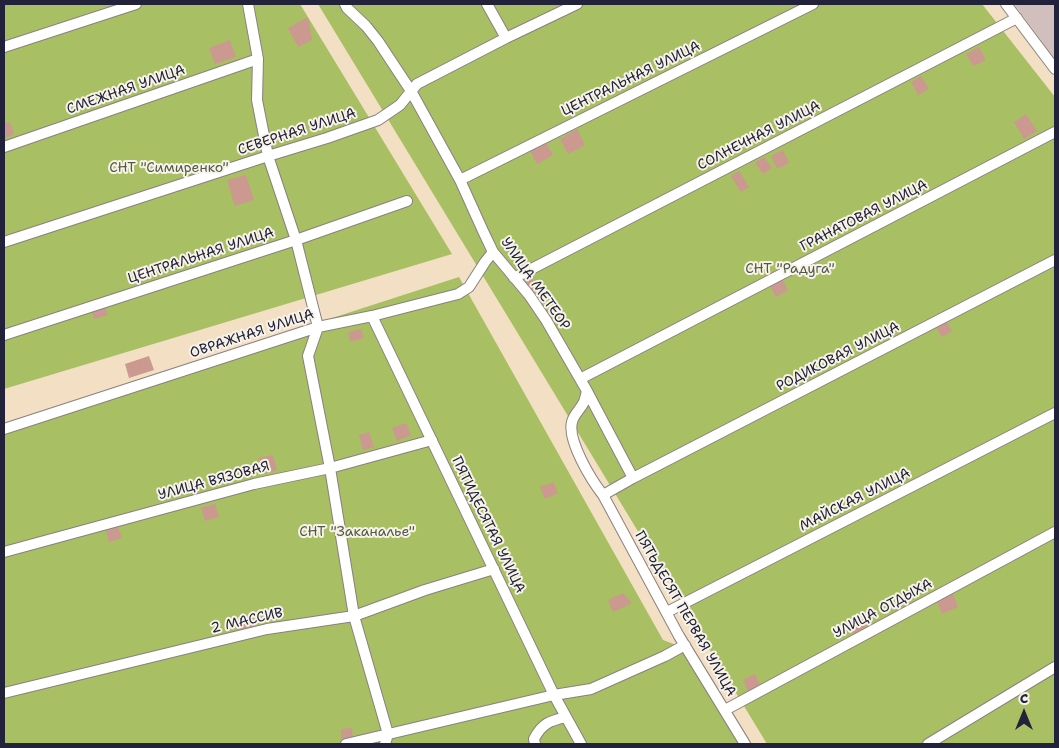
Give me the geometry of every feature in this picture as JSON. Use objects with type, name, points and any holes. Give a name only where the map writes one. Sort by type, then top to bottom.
[{"type":"street","points":[[4,47],[136,4]]},
{"type":"street","points":[[248,4],[258,59],[257,100],[268,156],[296,240],[318,327],[308,356],[330,468],[354,616],[388,734],[385,744]]},
{"type":"street","name":"УЛИЦА МЕТЕОР","points":[[345,4],[378,41],[411,92],[460,180],[493,252],[546,320],[587,391],[633,478]]},
{"type":"street","points":[[487,4],[506,38]]},
{"type":"street","name":"СЕВЕРНАЯ УЛИЦА","points":[[4,242],[378,120],[400,105],[417,84],[577,4]]},
{"type":"street","name":"ЦЕНТРАЛЬНАЯ УЛИЦА","points":[[460,180],[813,4]]},
{"type":"street","points":[[1006,4],[1055,69]]},
{"type":"street","name":"СОЛНЕЧНАЯ УЛИЦА","points":[[514,278],[1017,18]]},
{"type":"street","name":"СМЕЖНАЯ УЛИЦА","points":[[4,146],[258,59]]},
{"type":"street","name":"ГРАНАТОВАЯ УЛИЦА","points":[[580,379],[1055,132]]},
{"type":"street","name":"ЦЕНТРАЛЬНАЯ УЛИЦА","points":[[4,335],[296,240],[407,201]]},
{"type":"street","name":"ОВРАЖНАЯ УЛИЦА","points":[[4,429],[318,327],[372,316],[458,294],[469,287],[493,252]]},
{"type":"street","name":"РОДИКОВАЯ УЛИЦА","points":[[633,478],[1055,260]]},
{"type":"street","name":"ПЯТИДЕСЯТАЯ УЛИЦА","points":[[372,316],[554,695],[581,744]]},
{"type":"street","name":"ПЯТЬДЕСЯТ ПЕРВАЯ УЛИЦА","points":[[587,391],[584,403],[575,414],[571,424],[572,435],[579,456],[594,484],[603,495],[685,645],[745,744]]},
{"type":"street","name":"МАЙСКАЯ УЛИЦА","points":[[667,612],[1055,413]]},
{"type":"street","name":"УЛИЦА ВЯЗОВАЯ","points":[[4,552],[254,484],[330,468],[432,440]]},
{"type":"street","points":[[603,495],[633,478]]},
{"type":"street","name":"УЛИЦА ОТДЫХА","points":[[724,710],[1055,532]]},
{"type":"street","name":"2 МАССИВ","points":[[4,693],[267,629],[354,616],[424,590],[494,569]]},
{"type":"street","points":[[346,744],[554,695],[591,689],[685,645]]},
{"type":"street","points":[[928,744],[1055,667]]},
{"type":"street","points":[[535,744],[534,738],[540,728],[551,720],[566,716]]},
{"type":"shaded area","points":[[1014,4],[1055,4],[1055,59]]},
{"type":"green space","name":"СНТ \"Симиренко\"","points":[[4,4],[300,4],[452,254],[4,389]]},
{"type":"green space","name":"СНТ \"Радуга\"","points":[[318,4],[982,4],[1055,97],[1055,744],[767,744]]},
{"type":"green space","name":"СНТ \"Заканалье\"","points":[[459,277],[663,640],[695,652],[748,744],[4,744],[4,424]]},
{"type":"building","points":[[308,17],[312,40],[298,47],[288,28]]},
{"type":"building","points":[[230,40],[236,57],[215,64],[209,48]]},
{"type":"building","points":[[979,47],[986,60],[973,66],[966,54]]},
{"type":"building","points":[[921,76],[929,89],[918,95],[911,82]]},
{"type":"building","points":[[1026,114],[1037,131],[1024,139],[1014,122]]},
{"type":"building","points":[[10,122],[14,134],[4,138],[4,124]]},
{"type":"building","points":[[577,129],[585,145],[568,154],[560,139]]},
{"type":"building","points":[[546,143],[553,155],[537,164],[530,151]]},
{"type":"building","points":[[783,150],[789,163],[777,169],[771,156]]},
{"type":"building","points":[[764,157],[772,168],[763,174],[755,163]]},
{"type":"building","points":[[739,171],[749,187],[741,192],[731,176]]},
{"type":"building","points":[[246,175],[254,200],[235,206],[227,180]]},
{"type":"building","points":[[531,277],[538,289],[530,293],[524,281]]},
{"type":"building","points":[[782,278],[788,290],[776,297],[770,286]]},
{"type":"building","points":[[105,307],[108,315],[94,319],[92,311]]},
{"type":"building","points":[[946,321],[952,331],[942,337],[936,327]]},
{"type":"building","points":[[361,329],[364,338],[350,342],[348,332]]},
{"type":"building","points":[[149,356],[154,370],[129,378],[125,364]]},
{"type":"building","points":[[406,423],[411,435],[397,441],[392,428]]},
{"type":"building","points":[[369,432],[374,447],[363,450],[359,435]]},
{"type":"building","points":[[273,455],[277,470],[262,474],[258,458]]},
{"type":"building","points":[[553,482],[558,493],[545,499],[540,487]]},
{"type":"building","points":[[215,504],[219,517],[205,521],[201,508]]},
{"type":"building","points":[[118,527],[122,538],[109,542],[106,531]]},
{"type":"building","points":[[623,593],[632,603],[613,612],[608,600]]},
{"type":"building","points":[[953,594],[958,607],[942,614],[937,601]]},
{"type":"building","points":[[861,615],[867,626],[853,634],[847,624]]},
{"type":"building","points":[[253,617],[256,632],[240,636],[236,621]]},
{"type":"building","points":[[755,674],[760,685],[748,691],[743,680]]},
{"type":"building","points":[[352,728],[353,738],[341,739],[341,729]]}]
